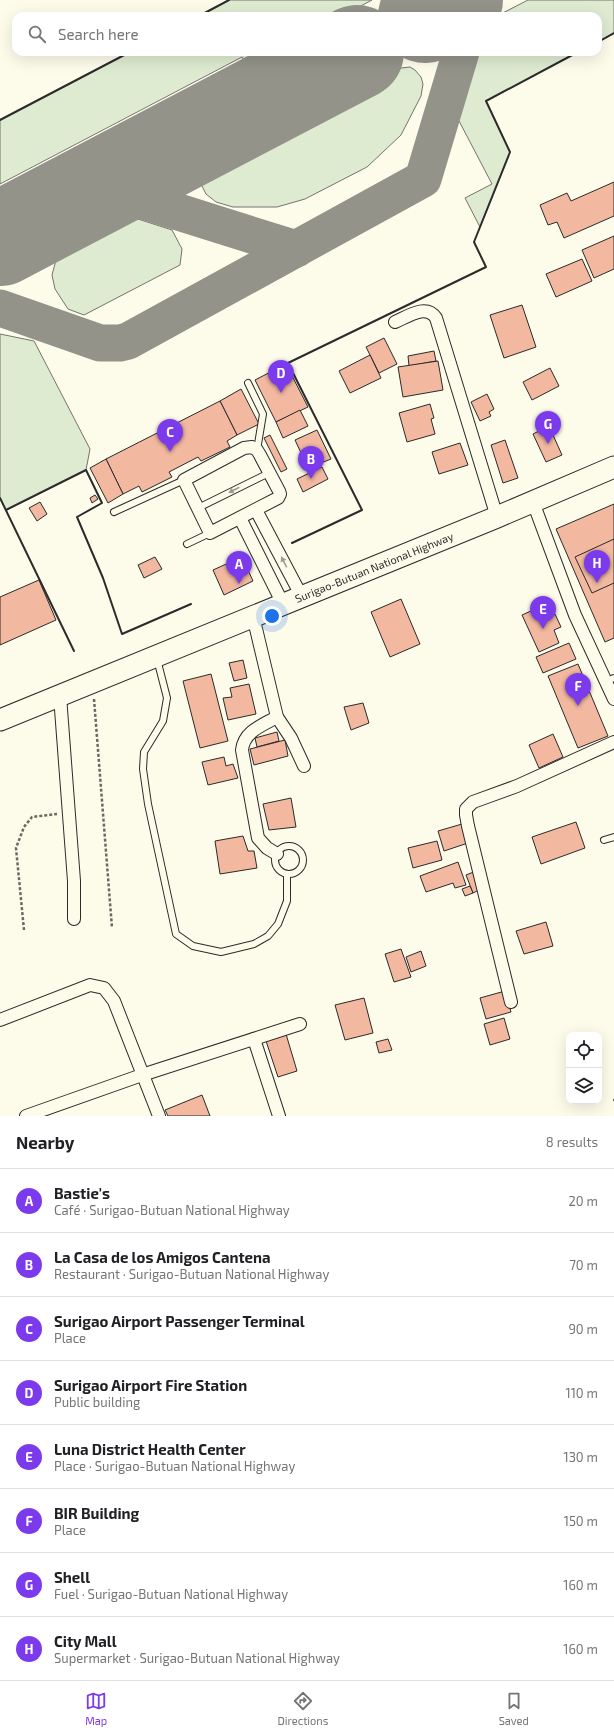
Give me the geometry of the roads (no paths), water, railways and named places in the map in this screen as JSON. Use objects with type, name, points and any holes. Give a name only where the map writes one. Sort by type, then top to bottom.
[{"type":"highway","name":"Surigao-Butuan National Highway","points":[[1,718],[60,696],[533,502],[614,467]]},
{"type":"street","points":[[395,322],[419,311],[430,312],[436,318],[496,517]]},
{"type":"street","points":[[252,447],[257,450],[269,473],[280,494],[275,501],[210,533],[184,480],[244,448],[252,447]]},
{"type":"street","points":[[533,502],[575,615],[610,680],[614,699]]},
{"type":"street","points":[[256,510],[292,600]]},
{"type":"street","points":[[240,518],[292,600]]},
{"type":"street","points":[[253,616],[277,717],[291,738],[304,766]]},
{"type":"street","points":[[60,696],[70,812],[74,881],[74,919]]},
{"type":"street","points":[[276,854],[267,848],[258,838],[242,750],[245,737],[250,732],[277,717]]},
{"type":"street","points":[[511,1002],[468,826],[466,809],[473,802],[517,786],[614,742]]},
{"type":"street","points":[[0,1020],[90,984],[104,988],[114,1001],[142,1076],[159,1116]]},
{"type":"street","points":[[26,1116],[300,1024]]},
{"type":"street","points":[[254,1039],[278,1116]]},
{"type":"lane","points":[[248,383],[263,414],[257,450]]},
{"type":"lane","points":[[198,508],[269,473]]},
{"type":"lane","points":[[114,512],[184,480]]},
{"type":"lane","points":[[187,544],[210,533]]},
{"type":"lane","points":[[157,656],[167,698],[163,721],[144,752],[143,769],[148,804],[176,934],[193,946],[221,952],[254,944],[268,936],[278,924],[287,901],[287,874]]},
{"type":"lane","points":[[604,840],[614,837]]},
{"type":"lane","points":[[288,846],[293,847],[300,852],[303,861],[300,870],[296,873],[287,874],[279,870],[276,867],[275,862],[276,854],[283,847],[288,846]]},
{"type":"place","name":"Surigao Airport Fire Station","points":[[281,393]]},
{"type":"place","name":"Shell","points":[[548,444]]},
{"type":"place","name":"Surigao Airport Passenger Terminal","points":[[170,452]]},
{"type":"place","name":"La Casa de los Amigos Cantena","points":[[311,479]]},
{"type":"place","name":"City Mall","points":[[597,583]]},
{"type":"place","name":"Bastie's","points":[[239,584]]},
{"type":"place","name":"Luna District Health Center","points":[[543,629]]},
{"type":"place","name":"BIR Building","points":[[578,706]]}]
